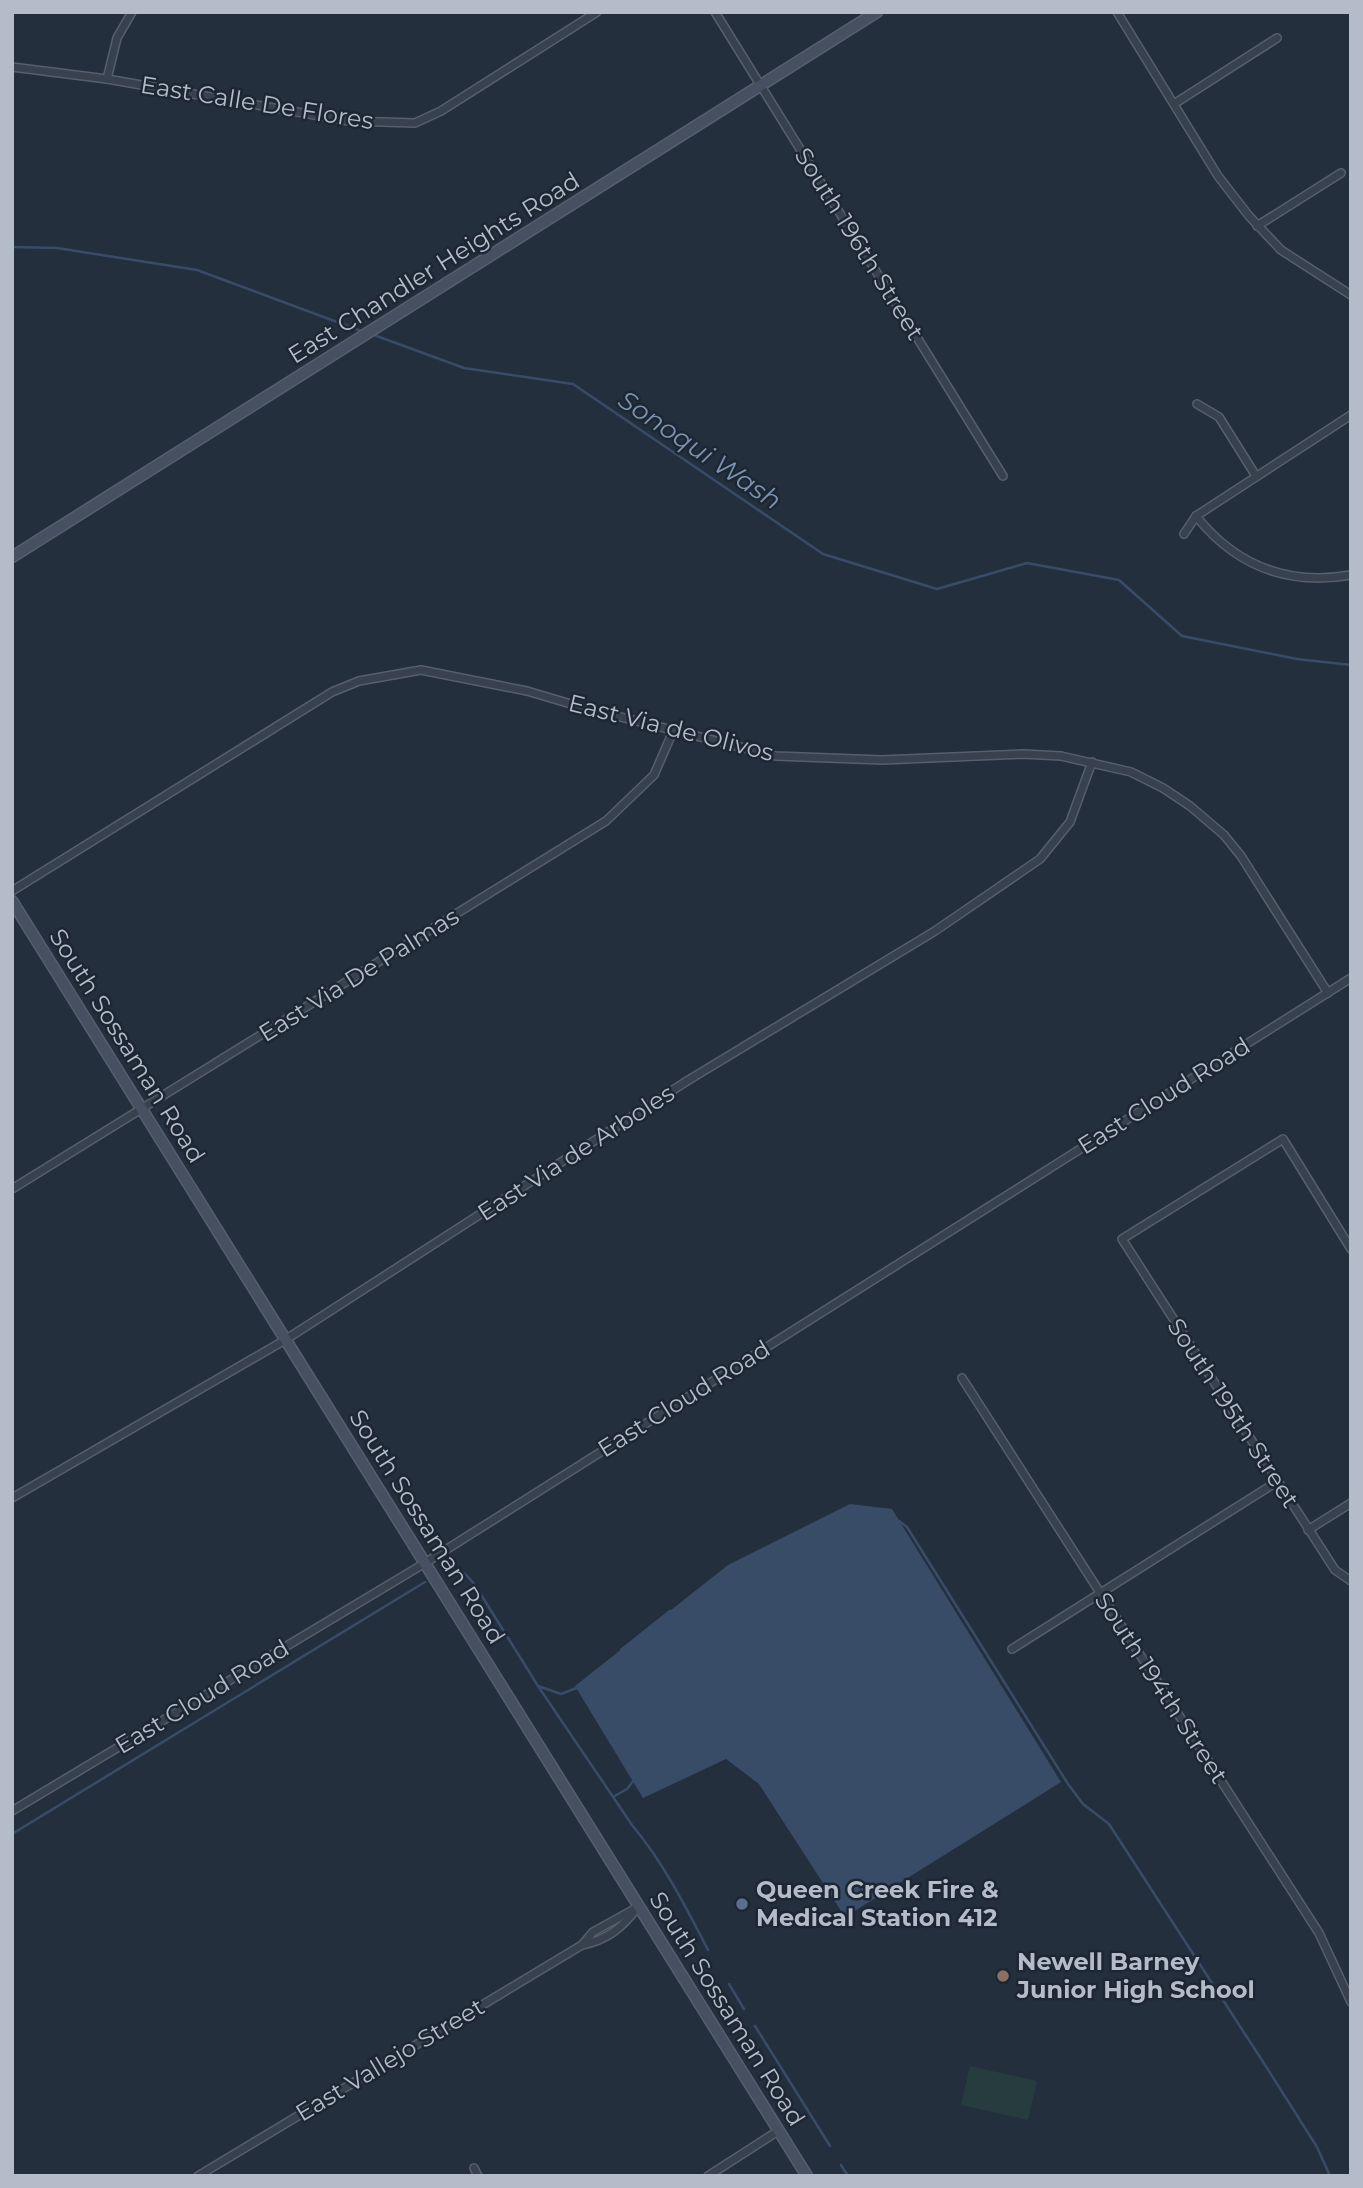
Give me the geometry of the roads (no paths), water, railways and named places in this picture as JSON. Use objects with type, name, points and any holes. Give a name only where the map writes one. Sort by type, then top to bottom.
[{"type":"main road","name":"East Chandler Heights Road","points":[[12,557],[877,12]]},
{"type":"main road","name":"South Sossaman Road","points":[[12,901],[807,2176]]},
{"type":"street","points":[[107,79],[117,38],[132,12]]},
{"type":"street","name":"East Calle De Flores","points":[[12,67],[107,79],[349,121],[415,123],[441,111],[597,12]]},
{"type":"street","name":"South 196th Street","points":[[715,12],[1003,476]]},
{"type":"street","points":[[1117,12],[1218,176],[1257,226],[1301,265],[1351,295]]},
{"type":"street","points":[[1174,104],[1277,38]]},
{"type":"street","points":[[1257,226],[1341,173]]},
{"type":"street","points":[[1197,404],[1219,417],[1256,476]]},
{"type":"street","points":[[1184,534],[1196,516],[1351,415]]},
{"type":"street","points":[[1196,516],[1222,544],[1261,568],[1305,578],[1327,579],[1351,575]]},
{"type":"street","name":"East Via de Olivos","points":[[12,891],[332,692],[359,681],[421,670],[527,691],[776,756],[882,760],[1023,754],[1061,756],[1131,772],[1163,788],[1190,806],[1224,835],[1241,856],[1328,993]]},
{"type":"street","name":"East Via De Palmas","points":[[12,1189],[142,1111],[606,821],[654,775],[674,729]]},
{"type":"street","name":"East Via de Arboles","points":[[12,1498],[285,1340],[687,1081],[935,931],[1040,859],[1070,822],[1092,762]]},
{"type":"street","name":"East Cloud Road","points":[[12,1811],[425,1563],[1351,978]]},
{"type":"street","name":"South 195th Street","points":[[1351,1249],[1283,1139],[1122,1239],[1308,1530],[1335,1570],[1351,1581]]},
{"type":"street","name":"South 194th Street","points":[[962,1378],[1319,1933],[1351,2002]]},
{"type":"street","points":[[1012,1649],[1278,1481]]},
{"type":"street","points":[[1308,1530],[1351,1503]]},
{"type":"street","name":"East Vallejo Street","points":[[198,2176],[582,1945],[599,1941],[624,1925],[638,1907]]},
{"type":"street","points":[[708,2176],[778,2131]]},
{"type":"water","points":[[850,1504],[892,1509],[1061,1782],[845,1917],[759,1784],[726,1759],[643,1798],[575,1686],[728,1565]]},
{"type":"waterway","name":"Sonoqui Wash","points":[[12,247],[57,248],[197,270],[364,332]]},
{"type":"waterway","name":"Sonoqui Wash","points":[[374,335],[464,368],[573,384],[823,554],[937,589],[1027,563],[1119,580],[1182,636],[1297,659],[1351,665]]},
{"type":"waterway","points":[[899,1521],[907,1527],[1068,1784],[1083,1804],[1109,1824],[1317,2147],[1330,2176]]},
{"type":"waterway","points":[[447,1570],[460,1571],[475,1585],[538,1686],[664,1869],[708,1950]]},
{"type":"waterway","points":[[12,1834],[425,1582]]},
{"type":"waterway","points":[[621,1650],[670,1611]]},
{"type":"waterway","points":[[538,1686],[561,1694],[579,1687]]},
{"type":"waterway","points":[[613,1797],[627,1789],[634,1780]]},
{"type":"waterway","points":[[729,1984],[744,2009]]},
{"type":"waterway","points":[[755,2026],[830,2146]]},
{"type":"waterway","points":[[841,2165],[848,2176]]},
{"type":"place","name":"Queen Creek Fire & Medical Station 412","points":[[742,1904]]},
{"type":"place","name":"Newell Barney Junior High School","points":[[1003,1976]]}]
